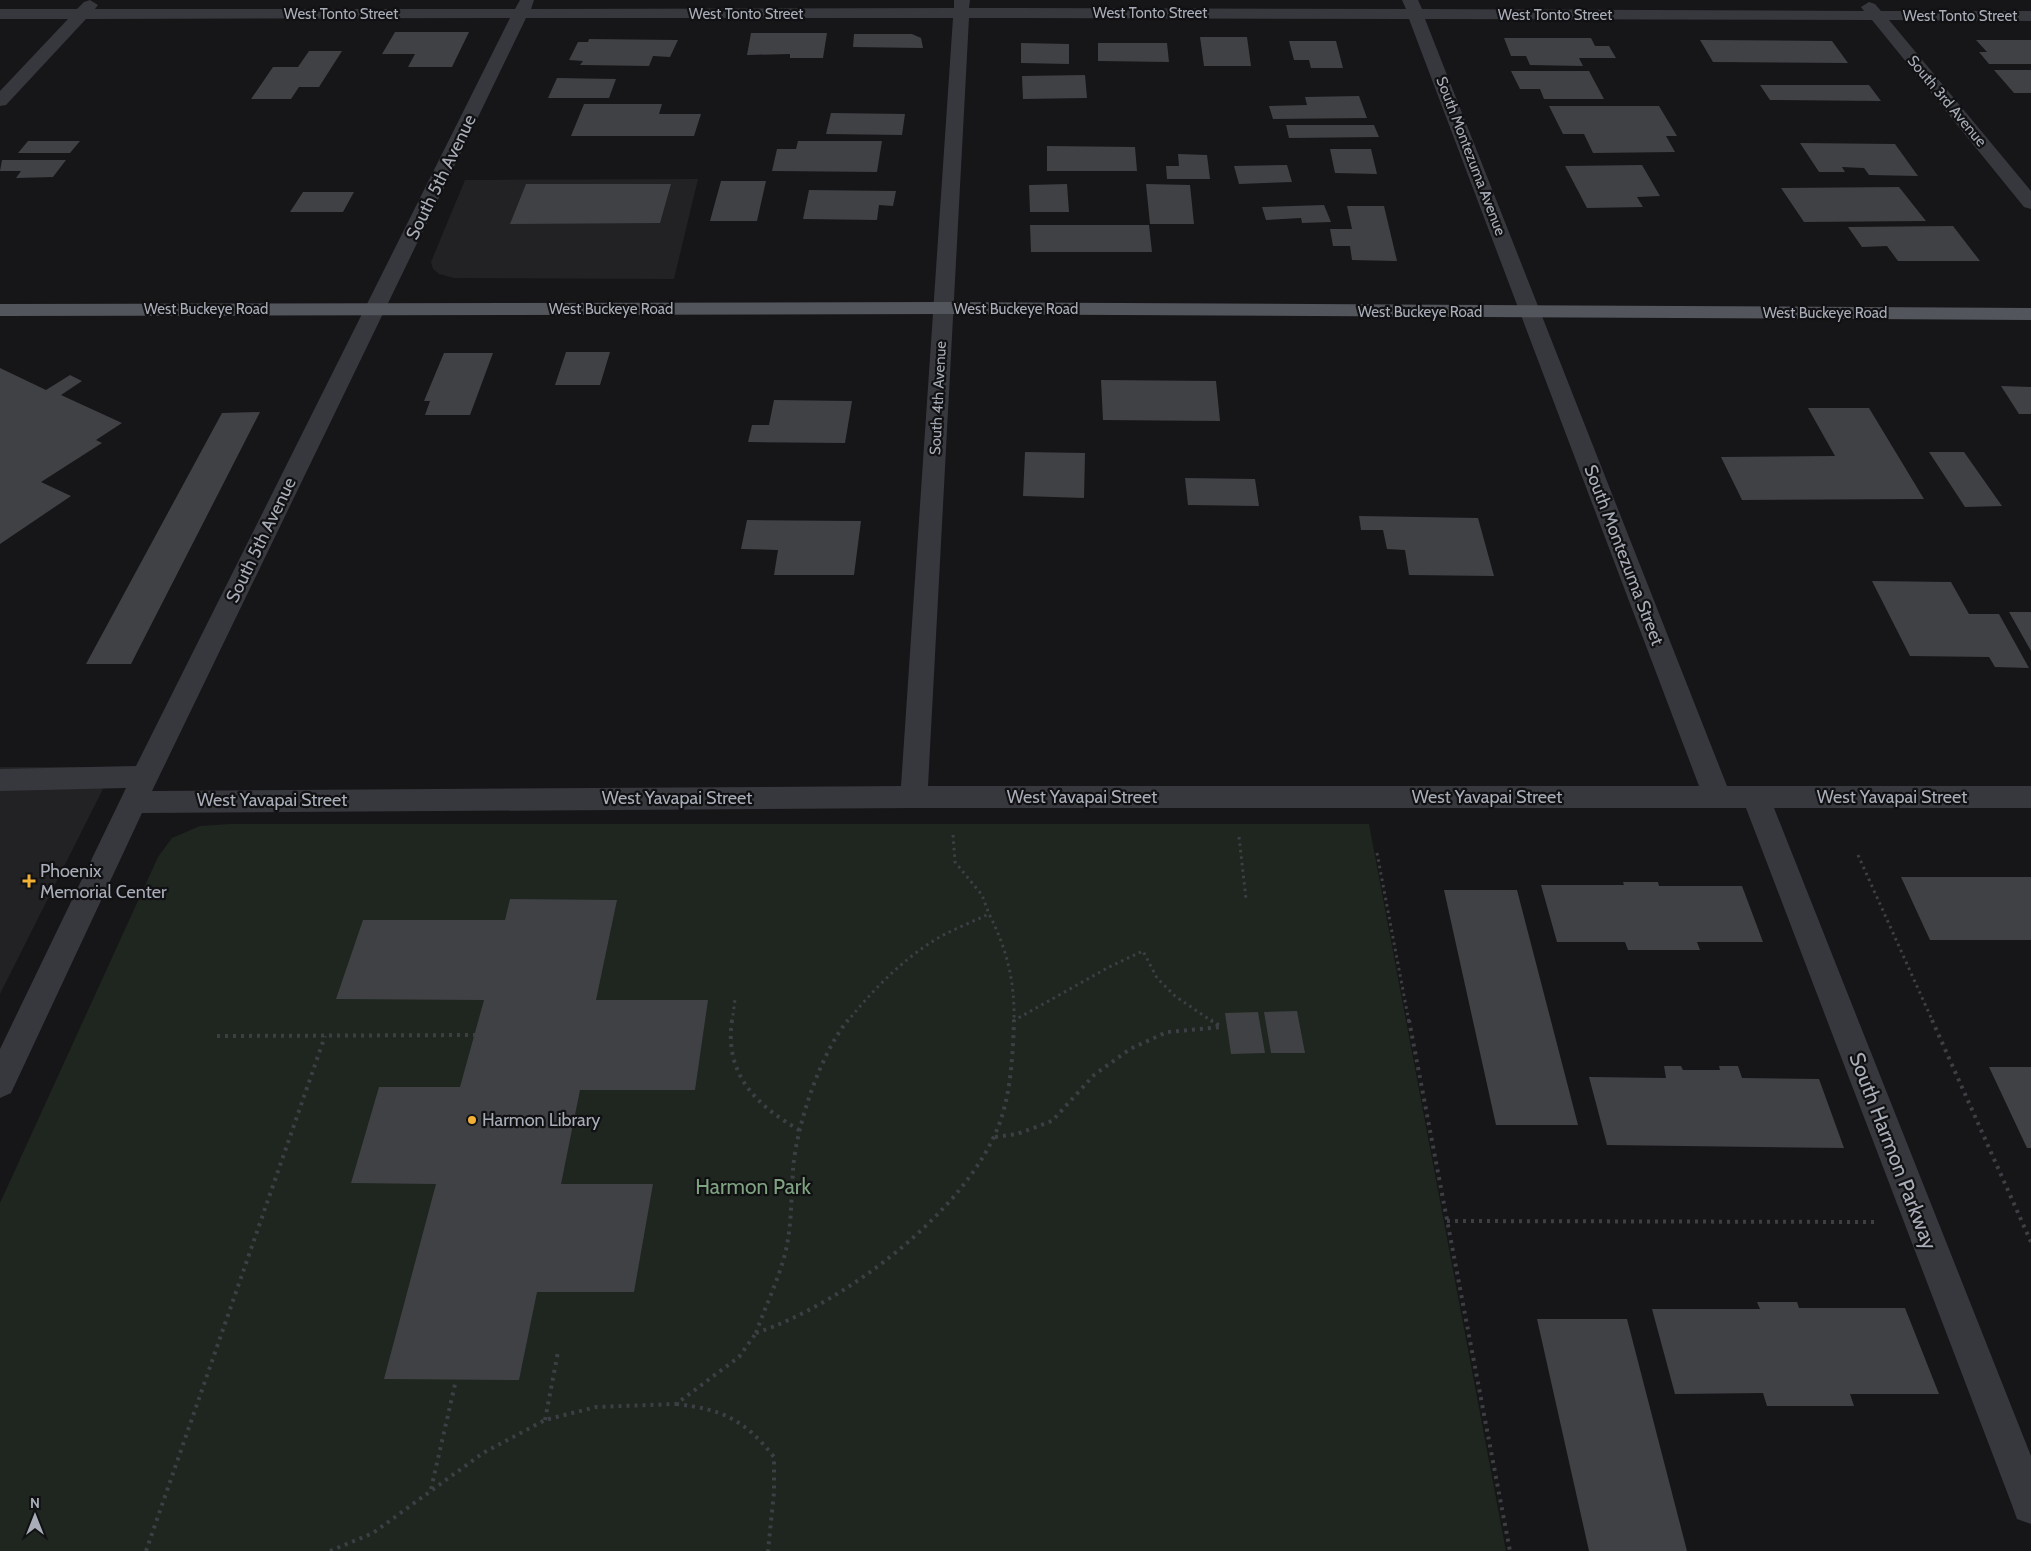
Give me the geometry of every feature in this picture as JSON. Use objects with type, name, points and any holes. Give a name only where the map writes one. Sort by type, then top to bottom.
[{"type":"main road","name":"West Buckeye Road","points":[[0,310],[943,308],[2031,314]]},
{"type":"street","points":[[0,102],[94,0]]},
{"type":"street","name":"South 3rd Avenue","points":[[1864,0],[2031,203]]},
{"type":"street","name":"West Tonto Street","points":[[0,14],[524,7],[962,6],[1413,7],[1876,16],[2031,16]]},
{"type":"street","name":"South 4th Avenue","points":[[914,797],[962,6]]},
{"type":"street","name":"South 5th Avenue","points":[[0,1083],[145,777],[524,7]]},
{"type":"street","name":"South Montezuma Avenue","points":[[1413,7],[1530,312]]},
{"type":"street","name":"South Montezuma Street","points":[[1530,312],[1717,797]]},
{"type":"street","points":[[0,780],[145,777]]},
{"type":"street","name":"West Yavapai Street","points":[[133,802],[914,797],[2031,797]]},
{"type":"street","name":"South Harmon Parkway","points":[[1756,797],[2031,1505]]},
{"type":"path","points":[[756,1333],[791,1320],[836,1295],[890,1254],[952,1199],[988,1149],[1000,1122],[1006,1093],[1013,1021],[1011,963],[1002,938],[989,914],[982,895],[955,862],[951,797]]},
{"type":"path","points":[[1233,797],[1246,899]]},
{"type":"path","points":[[1377,853],[1510,1551]]},
{"type":"path","points":[[1858,855],[2031,1242]]},
{"type":"path","points":[[676,1404],[739,1356],[756,1333],[784,1254],[792,1204],[793,1168],[801,1131],[824,1057],[840,1030],[863,1002],[907,960],[931,942],[989,914]]},
{"type":"path","points":[[994,1137],[1017,1134],[1052,1121],[1094,1075],[1130,1049],[1167,1032],[1221,1027],[1175,996],[1157,978],[1143,951],[1096,973],[1050,1002],[1013,1021]]},
{"type":"path","points":[[735,1000],[730,1045],[733,1062],[745,1083],[766,1107],[783,1122],[801,1131]]},
{"type":"path","points":[[217,1036],[475,1035]]},
{"type":"path","points":[[146,1551],[325,1036]]},
{"type":"path","points":[[1447,1221],[1880,1222]]},
{"type":"path","points":[[2024,1226],[2031,1226]]},
{"type":"path","points":[[546,1420],[558,1352]]},
{"type":"path","points":[[431,1489],[456,1380]]},
{"type":"path","points":[[330,1551],[373,1534],[431,1489],[483,1453],[546,1420],[596,1407],[676,1404],[706,1406],[726,1414],[747,1426],[774,1456],[774,1492],[768,1551]]},
{"type":"shaded area","points":[[698,179],[674,279],[454,278],[439,274],[433,269],[431,262],[465,180]]},
{"type":"shaded area","name":"Phoenix Memorial Center","points":[[0,767],[114,767],[0,994]]},
{"type":"green space","name":"Harmon Park","points":[[230,824],[1369,824],[1506,1551],[0,1551],[0,1203],[158,857],[172,838],[200,826]]},
{"type":"building","points":[[395,32],[469,32],[452,67],[408,67],[415,54],[382,54]]},
{"type":"building","points":[[751,33],[827,33],[823,58],[790,58],[790,54],[747,55]]},
{"type":"building","points":[[854,34],[912,34],[921,38],[923,48],[853,47]]},
{"type":"building","points":[[1200,37],[1247,37],[1251,66],[1204,66]]},
{"type":"building","points":[[1504,38],[1591,38],[1595,46],[1609,46],[1616,58],[1579,58],[1583,66],[1530,65],[1526,56],[1511,56]]},
{"type":"building","points":[[589,39],[678,40],[670,57],[653,56],[649,66],[580,65],[583,61],[569,60],[578,42],[588,42]]},
{"type":"building","points":[[1700,40],[1832,41],[1848,63],[1713,62]]},
{"type":"building","points":[[1976,40],[2031,40],[2031,64],[1989,64],[1979,52],[1987,52]]},
{"type":"building","points":[[1289,41],[1336,41],[1343,68],[1311,68],[1309,60],[1294,60]]},
{"type":"building","points":[[1021,43],[1069,44],[1069,64],[1021,63]]},
{"type":"building","points":[[1098,43],[1167,43],[1169,62],[1098,61]]},
{"type":"building","points":[[309,51],[342,51],[319,87],[299,87],[291,99],[251,99],[273,67],[298,67]]},
{"type":"building","points":[[1994,70],[2031,70],[2031,93],[2014,93]]},
{"type":"building","points":[[1511,71],[1589,71],[1604,99],[1544,99],[1540,89],[1520,89]]},
{"type":"building","points":[[1085,75],[1087,98],[1023,99],[1022,76]]},
{"type":"building","points":[[557,78],[616,79],[609,98],[548,98]]},
{"type":"building","points":[[1760,85],[1869,85],[1881,101],[1770,100]]},
{"type":"building","points":[[1359,96],[1367,118],[1273,119],[1269,106],[1307,105],[1305,97]]},
{"type":"building","points":[[584,104],[662,104],[659,114],[701,114],[694,136],[571,136]]},
{"type":"building","points":[[1549,106],[1659,106],[1677,136],[1666,136],[1675,152],[1593,153],[1584,134],[1563,134]]},
{"type":"building","points":[[831,113],[905,114],[902,135],[826,134]]},
{"type":"building","points":[[1286,125],[1374,125],[1379,137],[1289,138]]},
{"type":"building","points":[[28,141],[80,141],[70,153],[18,153]]},
{"type":"building","points":[[798,141],[882,141],[877,172],[772,171],[777,149],[796,149]]},
{"type":"building","points":[[1800,143],[1895,144],[1918,176],[1869,175],[1864,168],[1842,167],[1845,172],[1819,172]]},
{"type":"building","points":[[1047,146],[1135,147],[1137,171],[1047,171]]},
{"type":"building","points":[[1330,149],[1371,149],[1377,174],[1335,173]]},
{"type":"building","points":[[1178,154],[1207,155],[1210,179],[1167,179],[1166,166],[1179,166]]},
{"type":"building","points":[[2,160],[66,160],[53,177],[16,178],[21,171],[0,171]]},
{"type":"building","points":[[1287,165],[1292,182],[1239,184],[1234,166]]},
{"type":"building","points":[[1642,165],[1660,196],[1637,197],[1643,207],[1587,208],[1565,166]]},
{"type":"building","points":[[721,181],[766,181],[757,221],[710,221]]},
{"type":"building","points":[[526,184],[671,184],[660,223],[510,224]]},
{"type":"building","points":[[1067,184],[1069,212],[1030,212],[1029,185]]},
{"type":"building","points":[[1146,184],[1190,185],[1194,224],[1150,224]]},
{"type":"building","points":[[1899,187],[1926,221],[1804,222],[1781,188]]},
{"type":"building","points":[[809,190],[896,191],[893,206],[879,205],[877,220],[803,219]]},
{"type":"building","points":[[303,192],[354,192],[343,212],[290,212]]},
{"type":"building","points":[[1324,205],[1331,222],[1302,223],[1301,218],[1266,220],[1262,207]]},
{"type":"building","points":[[1347,206],[1384,206],[1397,261],[1352,260],[1350,246],[1333,246],[1330,229],[1352,229]]},
{"type":"building","points":[[1030,225],[1149,225],[1152,252],[1031,252]]},
{"type":"building","points":[[1953,226],[1980,261],[1898,261],[1887,246],[1862,247],[1848,227]]},
{"type":"building","points":[[566,352],[610,352],[600,385],[555,385]]},
{"type":"building","points":[[444,353],[493,353],[470,415],[425,415],[430,401],[424,401]]},
{"type":"building","points":[[0,368],[46,390],[70,375],[82,381],[61,395],[122,423],[96,440],[102,443],[41,482],[71,496],[0,544]]},
{"type":"building","points":[[1101,380],[1216,381],[1220,421],[1103,420]]},
{"type":"building","points":[[2001,386],[2031,387],[2031,414],[2019,414]]},
{"type":"building","points":[[774,400],[852,401],[845,443],[748,442],[752,425],[769,425]]},
{"type":"building","points":[[1808,408],[1869,408],[1924,499],[1742,500],[1721,457],[1835,456]]},
{"type":"building","points":[[260,412],[131,664],[86,664],[222,413]]},
{"type":"building","points":[[1025,452],[1085,453],[1084,498],[1023,496]]},
{"type":"building","points":[[1929,452],[1964,452],[2002,506],[1965,507]]},
{"type":"building","points":[[1185,478],[1255,479],[1259,506],[1188,505]]},
{"type":"building","points":[[1359,516],[1478,518],[1494,576],[1409,575],[1405,550],[1387,549],[1383,530],[1361,530]]},
{"type":"building","points":[[747,520],[861,521],[854,575],[774,575],[778,550],[741,549]]},
{"type":"building","points":[[1872,581],[1951,582],[1969,614],[1999,614],[2029,668],[1995,667],[1989,657],[1910,656]]},
{"type":"building","points":[[2009,612],[2031,612],[2031,651]]},
{"type":"building","points":[[1901,877],[2031,877],[2031,940],[1930,940]]},
{"type":"building","points":[[1623,882],[1658,882],[1659,886],[1742,886],[1763,942],[1697,942],[1700,950],[1628,950],[1625,942],[1557,942],[1541,885],[1624,885]]},
{"type":"building","points":[[1444,890],[1517,890],[1578,1125],[1496,1125]]},
{"type":"building","name":"Harmon Library","points":[[510,899],[617,900],[596,1000],[708,1000],[695,1090],[580,1090],[561,1184],[653,1184],[634,1292],[537,1292],[519,1380],[384,1379],[436,1184],[351,1183],[379,1087],[460,1087],[484,1000],[336,999],[363,920],[505,920]]},
{"type":"building","points":[[1297,1011],[1305,1053],[1271,1053],[1264,1012]]},
{"type":"building","points":[[1258,1012],[1265,1053],[1231,1054],[1225,1013]]},
{"type":"building","points":[[1664,1066],[1681,1066],[1683,1070],[1720,1070],[1719,1066],[1738,1066],[1742,1078],[1819,1079],[1844,1148],[1607,1145],[1589,1077],[1666,1078]]},
{"type":"building","points":[[1989,1067],[2031,1067],[2031,1148],[2027,1148]]},
{"type":"building","points":[[1757,1302],[1797,1302],[1799,1308],[1905,1308],[1939,1394],[1850,1394],[1854,1406],[1767,1406],[1763,1393],[1675,1394],[1652,1309],[1760,1309]]},
{"type":"building","points":[[1537,1319],[1627,1319],[1687,1551],[1589,1551]]},
{"type":"place","name":"Phoenix Memorial Center","points":[[29,881]]},
{"type":"place","name":"Harmon Library","points":[[472,1120]]}]
